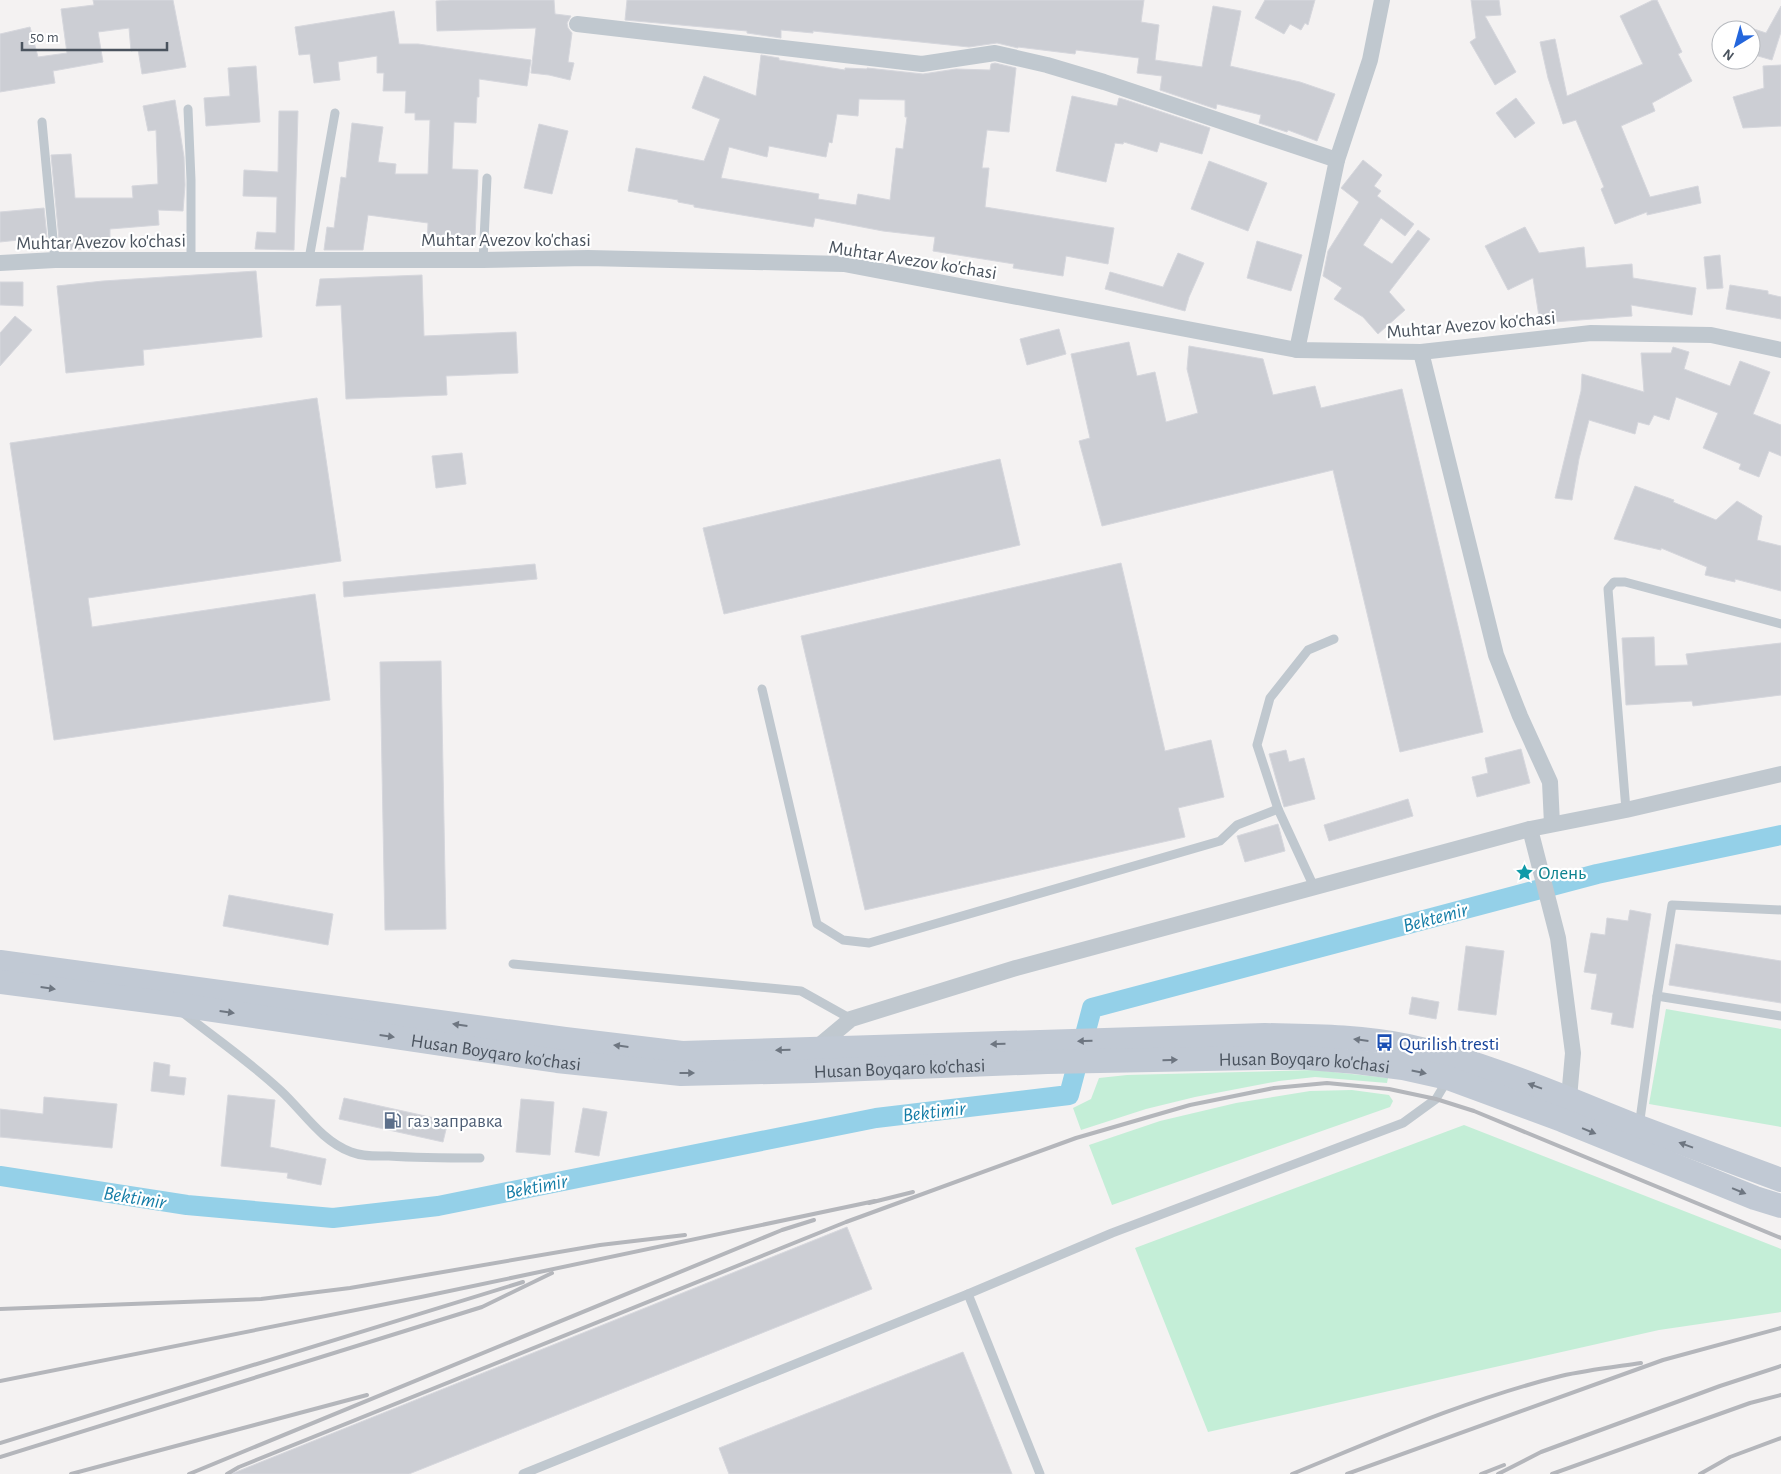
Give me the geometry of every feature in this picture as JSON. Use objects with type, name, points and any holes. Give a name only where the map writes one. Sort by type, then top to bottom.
[{"type":"main road","name":"Husan Boyqaro ko'chasi","points":[[0,962],[564,1039],[682,1053],[814,1050],[1047,1052],[1122,1050],[1265,1035],[1359,1039],[1406,1046],[1451,1067],[1566,1109],[1755,1198],[1781,1206]]},
{"type":"main road","name":"Husan Boyqaro ko'chasi","points":[[0,982],[172,1004],[557,1061],[681,1074],[813,1071],[1047,1052]]},
{"type":"main road","name":"Husan Boyqaro ko'chasi","points":[[1566,1109],[1638,1127],[1781,1180]]},
{"type":"street","points":[[1297,350],[1337,160],[1370,60],[1382,0]]},
{"type":"street","points":[[577,24],[922,64],[995,53],[1047,65],[1104,82],[1337,160]]},
{"type":"street","name":"Muhtar Avezov ko'chasi","points":[[0,263],[55,260],[483,260],[588,258],[844,264],[1297,350],[1421,352],[1590,333],[1711,334],[1781,350]]},
{"type":"street","points":[[1421,352],[1496,655],[1520,716],[1550,782],[1552,824]]},
{"type":"street","points":[[814,1050],[851,1019],[1016,968],[1530,829],[1626,810],[1781,774]]},
{"type":"street","points":[[1530,829],[1558,938],[1572,1053],[1566,1109]]},
{"type":"lane","points":[[188,109],[191,180],[191,260]]},
{"type":"lane","points":[[308,259],[335,113]]},
{"type":"lane","points":[[42,122],[55,260]]},
{"type":"lane","points":[[483,260],[487,178]]},
{"type":"lane","points":[[1626,810],[1608,589],[1614,582],[1625,582],[1781,624]]},
{"type":"lane","points":[[1314,887],[1278,809],[1257,745],[1270,698],[1308,650],[1334,639]]},
{"type":"lane","points":[[762,689],[817,924],[843,940],[869,943],[1220,841],[1237,825],[1278,809]]},
{"type":"lane","points":[[1638,1127],[1672,905],[1781,910]]},
{"type":"lane","points":[[513,964],[801,991],[851,1019]]},
{"type":"lane","points":[[1657,996],[1781,1016]]},
{"type":"lane","points":[[172,1004],[280,1090],[307,1120],[326,1136],[352,1153],[430,1158],[480,1158]]},
{"type":"lane","points":[[523,1474],[968,1294],[1112,1233],[1403,1123],[1436,1099],[1451,1067]]},
{"type":"lane","points":[[968,1294],[1040,1474]]},
{"type":"green space","points":[[1666,1009],[1781,1029],[1781,1127],[1649,1104]]},
{"type":"green space","points":[[1315,1070],[1388,1078],[1387,1083],[1315,1077],[1279,1081],[1195,1097],[1146,1109],[1081,1130],[1073,1108],[1091,1099],[1099,1078],[1127,1075]]},
{"type":"green space","points":[[1352,1090],[1389,1095],[1393,1101],[1390,1107],[1112,1205],[1089,1145],[1160,1121],[1236,1103],[1310,1091]]},
{"type":"green space","points":[[1464,1125],[1781,1249],[1781,1312],[1659,1330],[1208,1432],[1135,1248]]},
{"type":"building","points":[[93,0],[173,0],[186,67],[142,74],[138,49],[131,51],[129,28],[98,32],[103,62],[53,71],[55,83],[0,92],[0,34],[30,27],[38,57],[67,53],[61,9],[94,5]]},
{"type":"building","points":[[554,0],[555,14],[571,16],[567,23],[572,33],[568,62],[574,63],[570,80],[531,73],[536,28],[437,31],[436,1]]},
{"type":"building","points":[[627,0],[1144,0],[1141,22],[1159,25],[1155,60],[1202,67],[1213,6],[1241,11],[1230,66],[1300,82],[1335,94],[1317,141],[1288,130],[1287,132],[1259,123],[1261,115],[1217,104],[1216,109],[1160,90],[1162,76],[1137,73],[1139,58],[1076,50],[1075,54],[1018,48],[997,43],[969,47],[813,31],[813,33],[781,30],[781,38],[747,33],[747,31],[625,20]]},
{"type":"building","points":[[1265,0],[1315,0],[1308,25],[1305,23],[1301,30],[1290,24],[1284,34],[1255,18]]},
{"type":"building","points":[[1471,0],[1499,0],[1501,15],[1485,16],[1516,72],[1495,85],[1470,42],[1476,38]]},
{"type":"building","points":[[1653,0],[1657,0],[1682,52],[1678,54],[1692,81],[1652,103],[1655,111],[1621,126],[1650,197],[1698,186],[1701,203],[1647,215],[1647,212],[1615,224],[1601,189],[1604,187],[1576,120],[1563,124],[1548,78],[1540,42],[1555,39],[1567,96],[1643,64],[1620,16]]},
{"type":"building","points":[[1781,6],[1781,32],[1772,60],[1761,57],[1761,31],[1766,33]]},
{"type":"building","points":[[394,11],[399,44],[418,44],[531,60],[527,86],[479,79],[476,123],[454,122],[452,169],[478,170],[475,237],[457,236],[457,247],[427,246],[428,223],[368,215],[363,250],[324,250],[327,227],[334,228],[341,177],[346,178],[352,123],[383,127],[378,162],[396,164],[395,174],[428,174],[430,120],[415,120],[415,113],[405,113],[406,91],[383,91],[384,73],[377,73],[377,56],[338,62],[340,80],[314,83],[310,54],[299,55],[295,27]]},
{"type":"building","points":[[761,55],[779,58],[779,60],[845,70],[845,68],[867,68],[923,74],[956,69],[990,70],[991,64],[995,63],[1016,68],[1009,132],[987,130],[982,168],[989,168],[985,207],[1114,228],[1108,264],[1066,256],[1063,276],[1013,268],[1014,264],[933,251],[935,237],[883,231],[815,218],[813,227],[694,207],[694,205],[678,202],[678,200],[628,191],[636,148],[704,161],[720,119],[692,108],[704,76],[756,96]],"holes":[[[859,99],[905,100],[905,117],[907,117],[903,149],[896,148],[890,200],[858,194],[856,205],[818,199],[819,194],[721,178],[729,147],[767,157],[769,146],[826,157],[829,142],[832,143],[837,114],[858,116]]]},
{"type":"building","points":[[1781,65],[1781,126],[1743,128],[1733,97],[1764,88],[1763,66]]},
{"type":"building","points":[[256,66],[260,122],[206,126],[204,98],[230,96],[228,68]]},
{"type":"building","points":[[1072,96],[1117,106],[1119,98],[1210,128],[1202,154],[1160,142],[1157,152],[1124,142],[1123,144],[1115,143],[1106,182],[1056,171]]},
{"type":"building","points":[[1516,98],[1535,123],[1515,138],[1496,113]]},
{"type":"building","points":[[175,100],[184,157],[185,185],[183,211],[158,210],[159,225],[110,229],[110,248],[60,250],[51,155],[71,154],[75,198],[133,198],[132,186],[158,184],[156,130],[148,131],[143,106]]},
{"type":"building","points":[[279,111],[298,111],[294,250],[255,249],[257,232],[276,233],[277,197],[243,196],[244,170],[278,172]]},
{"type":"building","points":[[539,124],[568,131],[552,194],[524,188]]},
{"type":"building","points":[[1363,160],[1382,175],[1374,186],[1381,191],[1377,196],[1414,224],[1405,236],[1381,218],[1363,245],[1392,264],[1418,230],[1430,239],[1389,292],[1405,310],[1378,334],[1363,317],[1334,299],[1342,288],[1323,276],[1328,251],[1359,202],[1341,188]]},
{"type":"building","points":[[1209,161],[1267,183],[1248,231],[1191,209]]},
{"type":"building","points":[[44,208],[47,237],[0,242],[0,212]]},
{"type":"building","points":[[1525,227],[1539,253],[1584,247],[1586,268],[1632,264],[1633,278],[1696,288],[1692,315],[1631,305],[1632,316],[1540,323],[1533,278],[1508,290],[1485,246]]},
{"type":"building","points":[[1257,241],[1302,255],[1291,291],[1247,278]]},
{"type":"building","points":[[1178,253],[1204,263],[1185,311],[1105,289],[1110,272],[1163,287]]},
{"type":"building","points":[[1720,255],[1723,288],[1707,289],[1704,257]]},
{"type":"building","points":[[256,271],[262,337],[143,350],[144,365],[66,373],[57,286],[103,281]]},
{"type":"building","points":[[422,275],[424,336],[516,332],[518,373],[446,376],[447,395],[346,399],[341,305],[316,306],[320,279]]},
{"type":"building","points":[[0,282],[23,282],[23,306],[0,305]]},
{"type":"building","points":[[1730,285],[1768,291],[1768,294],[1781,297],[1781,319],[1726,309]]},
{"type":"building","points":[[15,316],[32,330],[0,366],[0,333]]},
{"type":"building","points":[[1059,329],[1066,354],[1027,365],[1020,339]]},
{"type":"building","points":[[1129,342],[1137,376],[1155,372],[1166,422],[1198,413],[1187,369],[1189,346],[1263,359],[1273,395],[1315,386],[1321,408],[1402,389],[1483,732],[1400,752],[1333,470],[1102,526],[1079,441],[1090,438],[1071,354]]},
{"type":"building","points":[[1673,347],[1689,352],[1684,369],[1730,386],[1740,361],[1770,372],[1753,414],[1781,425],[1781,456],[1769,451],[1759,477],[1739,469],[1741,464],[1703,448],[1718,413],[1676,397],[1669,420],[1654,415],[1649,425],[1638,422],[1635,434],[1589,420],[1579,459],[1572,500],[1555,498],[1581,391],[1582,374],[1644,392],[1641,353],[1671,353]]},
{"type":"building","points":[[317,398],[341,561],[88,598],[92,627],[315,594],[330,700],[54,740],[10,443]]},
{"type":"building","points":[[462,453],[466,484],[436,488],[432,456]]},
{"type":"building","points":[[1000,459],[1020,545],[724,614],[703,528]]},
{"type":"building","points":[[1635,486],[1674,500],[1673,502],[1716,520],[1737,501],[1762,516],[1757,540],[1781,546],[1781,591],[1735,579],[1735,582],[1705,575],[1707,567],[1661,548],[1661,550],[1614,539]]},
{"type":"building","points":[[1121,563],[1165,751],[1211,740],[1224,797],[1178,808],[1185,837],[865,910],[801,636]]},
{"type":"building","points":[[535,564],[537,579],[344,597],[343,582]]},
{"type":"building","points":[[1654,637],[1655,666],[1688,665],[1686,654],[1781,643],[1781,695],[1693,706],[1692,701],[1626,705],[1622,638]]},
{"type":"building","points":[[441,661],[446,929],[385,930],[380,662]]},
{"type":"building","points":[[1521,749],[1530,783],[1477,797],[1472,777],[1488,773],[1485,758]]},
{"type":"building","points":[[1286,750],[1289,762],[1304,758],[1315,799],[1284,807],[1269,754]]},
{"type":"building","points":[[1408,799],[1413,816],[1329,841],[1324,825]]},
{"type":"building","points":[[1278,824],[1285,851],[1245,862],[1237,836]]},
{"type":"building","points":[[229,895],[333,914],[328,945],[223,926]]},
{"type":"building","points":[[1630,910],[1651,914],[1633,1028],[1611,1024],[1613,1013],[1591,1009],[1597,974],[1584,972],[1591,933],[1605,935],[1607,918],[1628,921]]},
{"type":"building","points":[[1676,944],[1781,961],[1781,1003],[1669,985]]},
{"type":"building","points":[[1466,946],[1504,951],[1496,1015],[1458,1010]]},
{"type":"building","points":[[1412,997],[1439,1002],[1436,1019],[1409,1014]]},
{"type":"building","points":[[154,1062],[170,1065],[169,1076],[186,1078],[184,1095],[151,1091]]},
{"type":"building","points":[[228,1095],[275,1100],[270,1147],[326,1159],[321,1185],[287,1178],[288,1173],[221,1166]]},
{"type":"building","points":[[44,1097],[117,1104],[112,1148],[0,1137],[0,1109],[43,1114]]},
{"type":"building","points":[[344,1098],[448,1121],[443,1142],[339,1119]]},
{"type":"building","points":[[521,1099],[554,1102],[550,1155],[516,1152]]},
{"type":"building","points":[[583,1108],[607,1112],[599,1156],[575,1152]]},
{"type":"building","points":[[847,1227],[872,1289],[409,1474],[231,1474]]},
{"type":"building","points":[[963,1352],[1012,1474],[729,1474],[719,1448]]},
{"type":"waterway","name":"Bektimir","points":[[0,1176],[187,1205],[333,1218],[438,1206],[876,1118],[1069,1095],[1092,1008],[1597,874],[1781,835]]},
{"type":"railway","points":[[227,1474],[239,1467],[846,1222],[1076,1138],[1190,1105],[1274,1088],[1327,1083],[1389,1089],[1436,1099],[1474,1111],[1781,1238]]},
{"type":"railway","points":[[869,1203],[913,1192]]},
{"type":"railway","points":[[0,1381],[421,1297],[875,1201]]},
{"type":"railway","points":[[189,1474],[782,1230],[814,1220]]},
{"type":"railway","points":[[0,1309],[261,1299],[350,1288],[600,1245],[685,1235]]},
{"type":"railway","points":[[0,1457],[482,1307],[552,1273]]},
{"type":"railway","points":[[0,1443],[523,1282]]},
{"type":"railway","points":[[1347,1474],[1663,1360],[1781,1328]]},
{"type":"railway","points":[[1292,1474],[1425,1420],[1526,1385],[1591,1370],[1641,1363]]},
{"type":"railway","points":[[1498,1474],[1541,1452],[1720,1386],[1781,1366]]},
{"type":"railway","points":[[71,1474],[367,1395]]},
{"type":"railway","points":[[1552,1474],[1750,1403],[1781,1395]]},
{"type":"railway","points":[[1700,1474],[1730,1457],[1781,1438]]},
{"type":"railway","points":[[1481,1474],[1504,1465]]},
{"type":"place","name":"Олень","points":[[1524,872]]},
{"type":"place","name":"Qurilish tresti","points":[[1385,1043]]},
{"type":"place","name":"газ заправка","points":[[393,1120]]},
{"type":"water label","name":"Bektemir","points":[[1435,917]]}]
